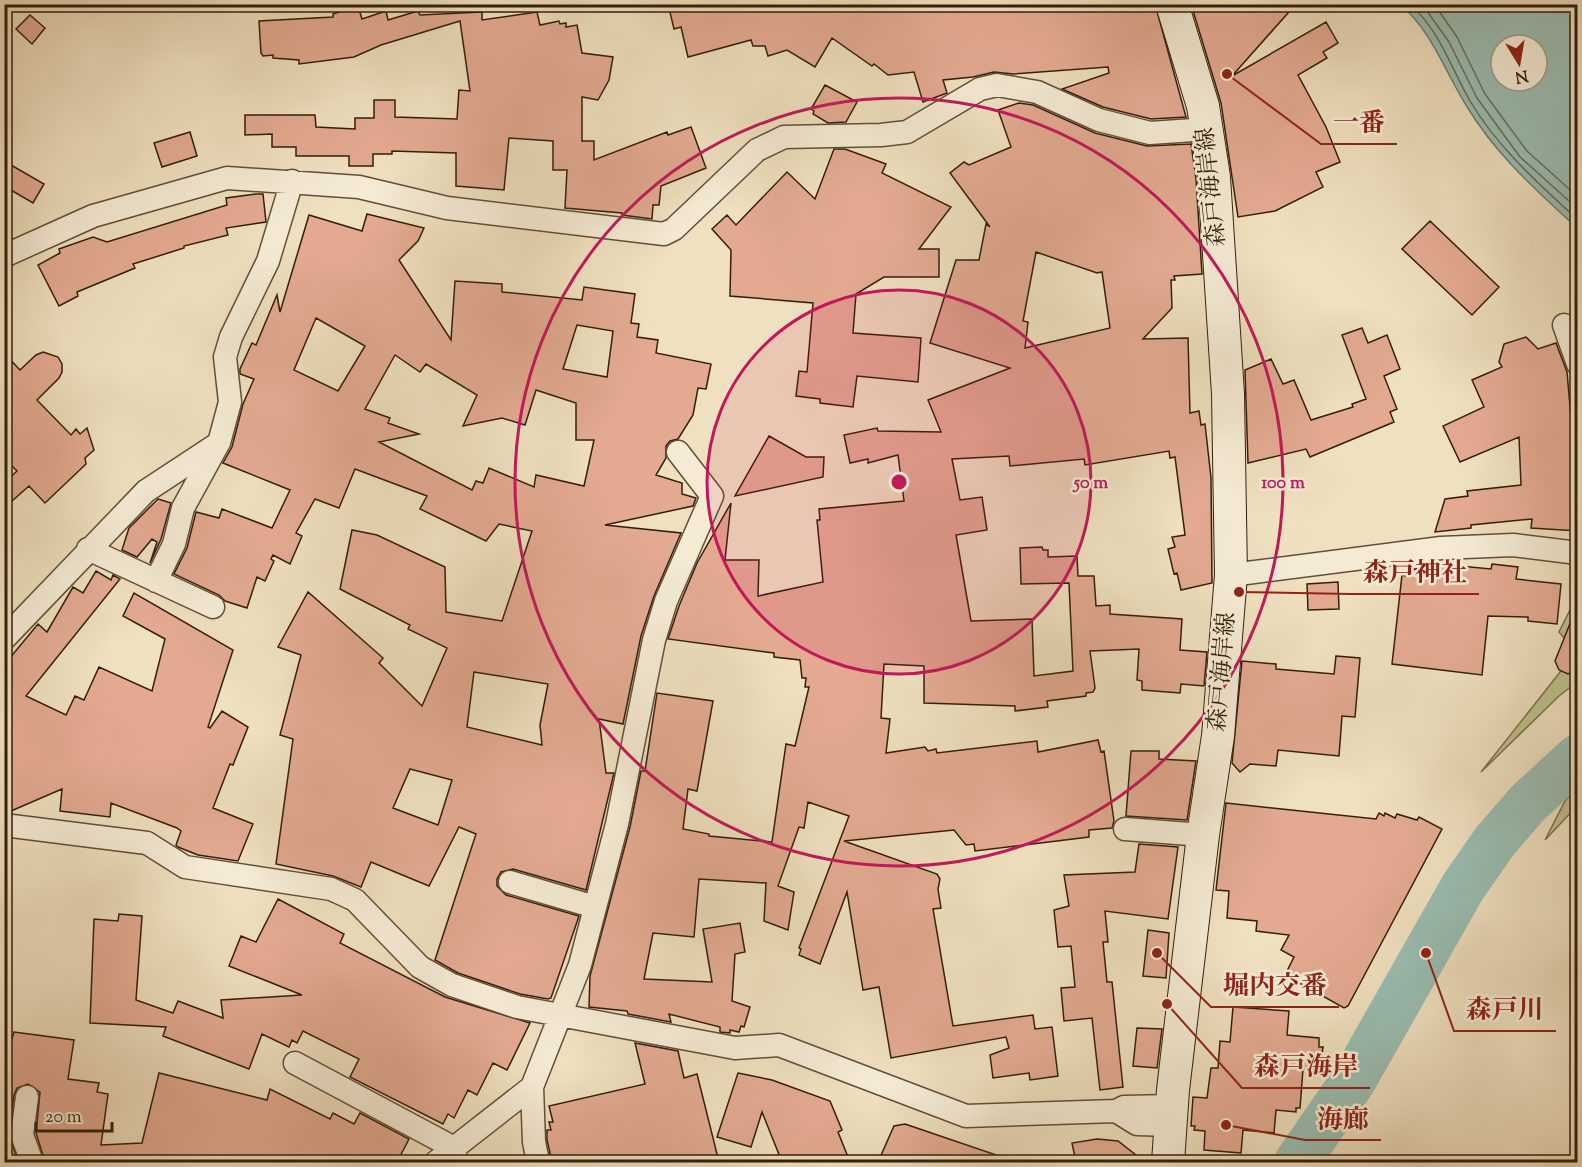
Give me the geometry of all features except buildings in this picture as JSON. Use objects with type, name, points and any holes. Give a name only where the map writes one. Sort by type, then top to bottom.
[{"type":"main road","name":"森戸海岸線","points":[[1170,1136],[1203,835],[1218,736],[1231,575],[1228,394],[1214,177],[1208,129],[1172,4]]},
{"type":"street","points":[[4,256],[93,216],[227,178],[359,187],[447,208],[664,234],[674,229],[757,150],[784,137],[881,135],[907,132],[980,89],[997,85],[1037,92],[1099,120],[1150,133],[1208,129]]},
{"type":"street","points":[[156,581],[174,544],[183,508],[219,442],[230,402],[225,357],[231,337],[268,261],[292,181]]},
{"type":"street","points":[[1564,325],[1578,364]]},
{"type":"street","points":[[4,639],[146,491],[219,442]]},
{"type":"street","points":[[538,1162],[534,1142],[532,1087],[580,965],[618,824],[654,640],[666,601],[712,496],[678,452]]},
{"type":"street","points":[[1231,575],[1441,548],[1514,545],[1578,553]]},
{"type":"street","points":[[88,549],[213,607]]},
{"type":"street","points":[[4,825],[147,843],[185,867],[331,889],[355,900],[420,967],[444,980],[517,1007],[735,1048],[779,1045],[966,1116],[1116,1111],[1137,1124],[1170,1136]]},
{"type":"street","points":[[1125,829],[1203,835]]},
{"type":"street","points":[[510,882],[595,907]]},
{"type":"street","points":[[295,1063],[456,1149]]},
{"type":"street","points":[[436,1162],[456,1149],[532,1087]]},
{"type":"street","points":[[27,1097],[22,1135],[32,1162]]},
{"type":"green space","points":[[1577,596],[1577,682],[1559,696],[1481,772],[1576,652],[1559,632]]},
{"type":"green space","points":[[1577,788],[1577,806],[1545,840],[1565,801]]},
{"type":"water","points":[[1401,5],[1577,5],[1577,228],[1517,171],[1490,140],[1466,105],[1422,28]]},
{"type":"waterway","points":[[1297,1162],[1353,1081],[1463,887],[1495,841],[1528,803],[1578,757]]},
{"type":"place","name":"一番","points":[[1227,74]]},
{"type":"place","name":"森戸神社","points":[[1239,592]]},
{"type":"place","name":"堀内交番","points":[[1157,953]]},
{"type":"place","name":"森戸川","points":[[1426,953]]},
{"type":"place","name":"森戸海岸","points":[[1167,1004]]},
{"type":"place","name":"海廊","points":[[1226,1125]]}]
